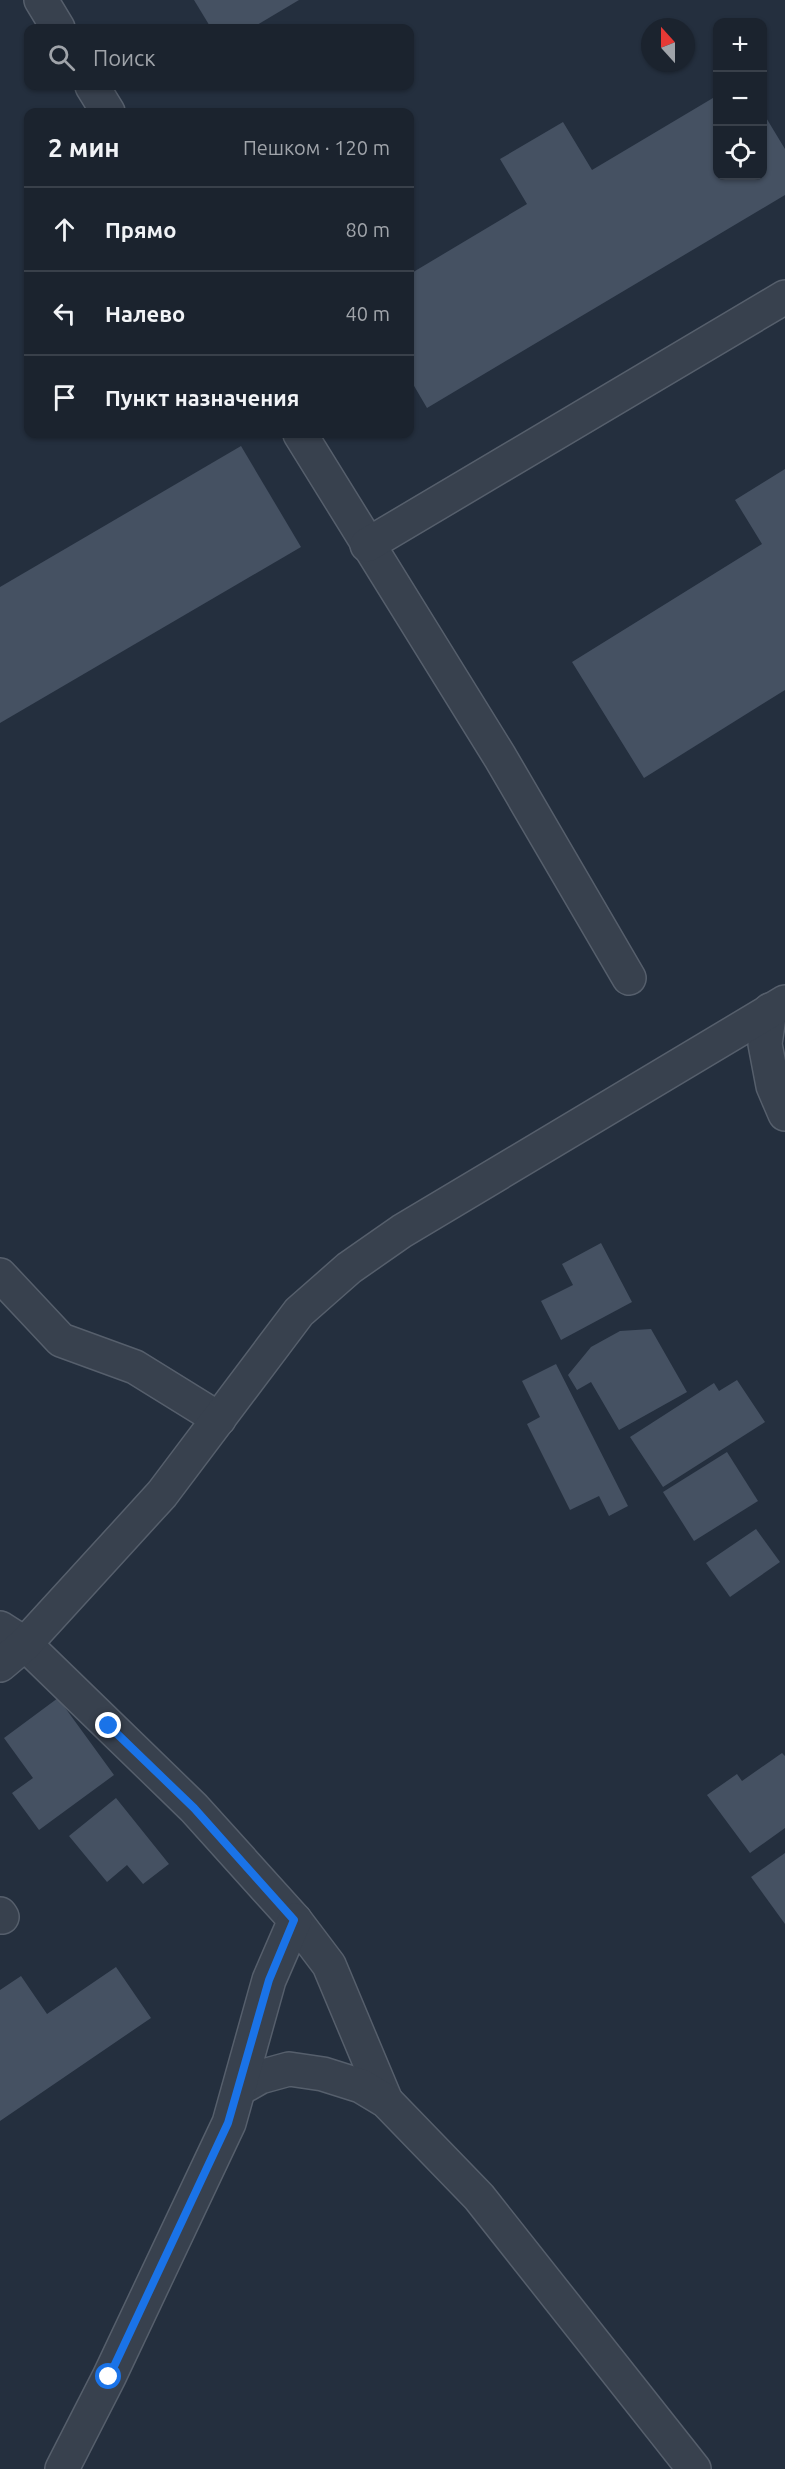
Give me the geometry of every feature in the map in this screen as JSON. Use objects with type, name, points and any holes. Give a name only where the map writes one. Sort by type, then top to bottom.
[{"type":"street","points":[[41,0],[56,24]]},
{"type":"street","points":[[94,90],[106,108]]},
{"type":"street","points":[[367,545],[785,297]]},
{"type":"street","points":[[302,438],[500,757],[628,978]]},
{"type":"street","points":[[777,1006],[765,1044],[773,1086],[785,1114]]},
{"type":"street","points":[[0,1665],[13,1636],[162,1494],[299,1312],[350,1268],[402,1232],[777,1006]]},
{"type":"street","points":[[0,1275],[62,1340],[135,1367],[219,1419]]},
{"type":"street","points":[[13,1636],[194,1808],[294,1920],[329,1965],[386,2101]]},
{"type":"street","points":[[62,2469],[109,2377],[224,2133],[239,2089],[269,1980],[294,1920]]},
{"type":"street","points":[[239,2089],[260,2077],[289,2069],[323,2074],[361,2086],[386,2101],[479,2196],[693,2469]]},
{"type":"building","points":[[194,0],[299,0],[259,24],[209,24]]},
{"type":"building","points":[[713,98],[713,180],[767,180],[767,119],[785,149],[785,195],[427,408],[414,386],[414,272],[527,204],[500,159],[563,122],[592,170]]},
{"type":"building","points":[[241,446],[301,547],[0,723],[0,587]]},
{"type":"building","points":[[785,469],[785,690],[644,778],[572,662],[762,544],[735,500]]},
{"type":"building","points":[[601,1243],[632,1302],[561,1340],[541,1301],[573,1285],[562,1264]]},
{"type":"building","points":[[651,1329],[687,1392],[619,1430],[591,1382],[577,1390],[568,1375],[591,1347],[620,1331]]},
{"type":"building","points":[[556,1364],[628,1506],[609,1516],[599,1496],[570,1510],[527,1424],[540,1417],[522,1381]]},
{"type":"building","points":[[737,1380],[765,1422],[663,1487],[630,1437],[714,1383],[719,1391]]},
{"type":"building","points":[[727,1452],[758,1501],[694,1541],[663,1492]]},
{"type":"building","points":[[756,1529],[780,1562],[730,1597],[706,1563]]},
{"type":"building","points":[[58,1698],[114,1775],[39,1830],[12,1793],[33,1778],[4,1738]]},
{"type":"building","points":[[782,1753],[785,1756],[785,1828],[750,1853],[707,1795],[737,1774],[742,1781]]},
{"type":"building","points":[[116,1798],[169,1864],[143,1884],[127,1865],[107,1882],[69,1836]]},
{"type":"building","points":[[785,1853],[785,1924],[751,1877]]},
{"type":"building","points":[[116,1967],[151,2018],[0,2121],[0,1990],[21,1976],[47,2014]]},
{"type":"route","points":[[109,1726],[194,1808],[294,1920],[269,1980],[228,2123],[109,2377]]}]
